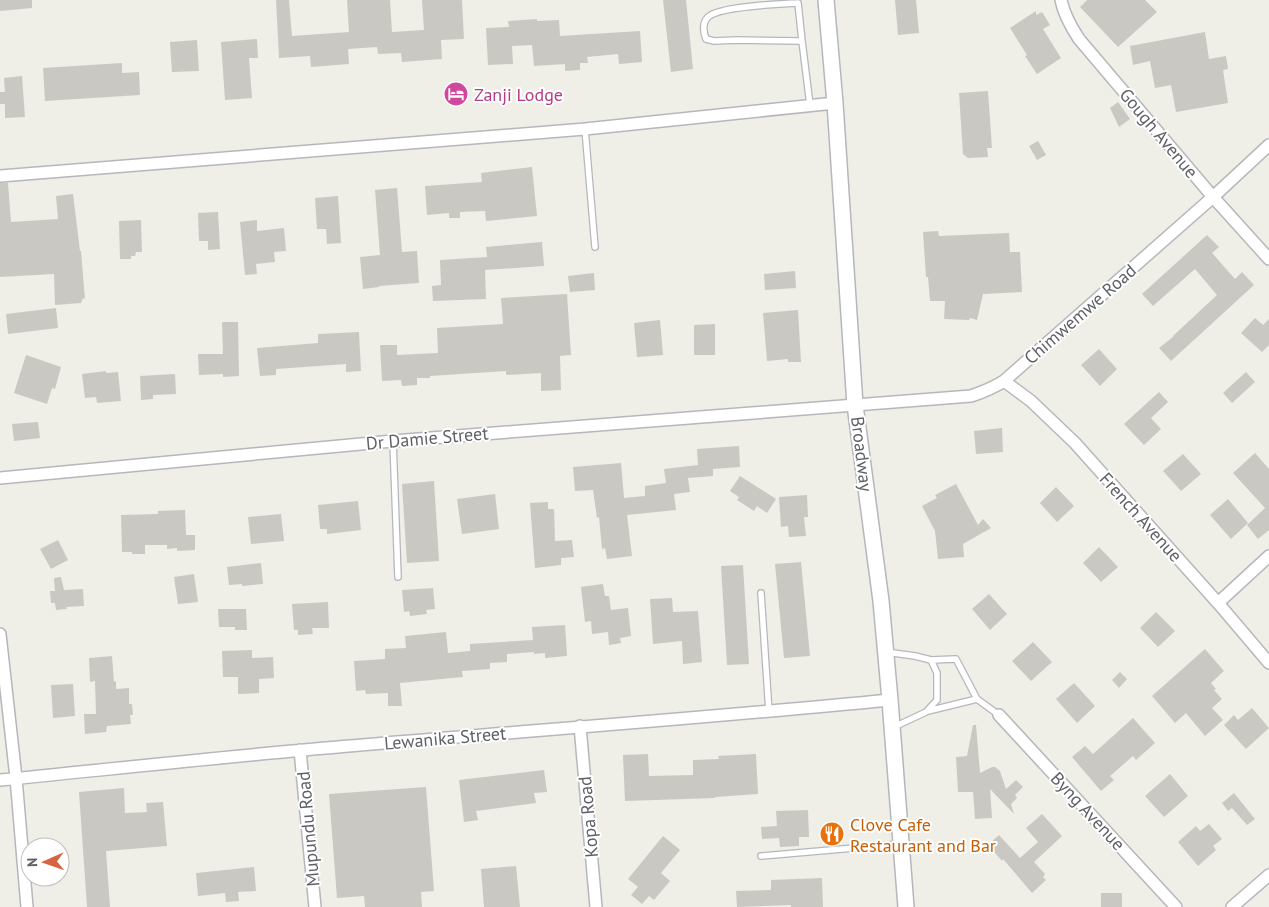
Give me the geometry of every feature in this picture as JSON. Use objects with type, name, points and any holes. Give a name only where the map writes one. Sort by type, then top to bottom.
[{"type":"main road","name":"Broadway","points":[[826,0],[835,103],[855,404],[881,601],[906,907]]},
{"type":"street","name":"Gough Avenue","points":[[1061,0],[1071,28],[1079,39],[1213,197],[1269,259]]},
{"type":"street","points":[[0,176],[585,129],[835,103]]},
{"type":"street","name":"Chimwemwe Road","points":[[855,404],[971,396],[989,390],[1004,380],[1213,197],[1269,145]]},
{"type":"street","name":"French Avenue","points":[[1004,380],[1031,401],[1075,444],[1218,603],[1269,663]]},
{"type":"street","name":"Dr Damie Street","points":[[0,478],[393,441],[855,404]]},
{"type":"street","points":[[1218,603],[1269,556]]},
{"type":"street","points":[[0,634],[16,778],[27,907]]},
{"type":"street","name":"Lewanika Street","points":[[0,780],[300,750],[769,712],[890,700]]},
{"type":"street","name":"Byng Avenue","points":[[1000,715],[1176,907]]},
{"type":"street","name":"Kopa Road","points":[[580,726],[596,907]]},
{"type":"street","name":"Mupundu Road","points":[[300,750],[315,907]]},
{"type":"street","points":[[1232,907],[1269,875]]},
{"type":"lane","points":[[802,41],[714,41],[706,39],[703,30],[707,17],[717,11],[798,3],[810,105]]},
{"type":"lane","points":[[585,129],[595,247]]},
{"type":"lane","points":[[393,441],[398,577]]},
{"type":"lane","points":[[761,593],[769,712]]},
{"type":"lane","points":[[886,652],[931,660],[956,659],[977,699],[1000,715]]},
{"type":"lane","points":[[926,712],[937,700],[937,673],[931,660]]},
{"type":"lane","points":[[892,728],[926,712],[977,699]]},
{"type":"lane","points":[[761,856],[900,844]]},
{"type":"building","points":[[0,0],[32,0],[32,8],[0,11]]},
{"type":"building","points":[[276,0],[289,0],[292,36],[349,32],[347,0],[390,0],[392,32],[424,30],[422,0],[462,0],[464,39],[441,40],[442,59],[402,62],[401,53],[378,54],[377,47],[348,49],[349,64],[311,67],[310,56],[279,58]]},
{"type":"building","points":[[663,0],[686,0],[693,69],[671,72]]},
{"type":"building","points":[[895,0],[916,0],[919,33],[898,35]]},
{"type":"building","points":[[1087,0],[1145,0],[1157,12],[1118,47],[1080,7]]},
{"type":"building","points":[[1036,11],[1036,15],[1042,12],[1050,25],[1043,29],[1061,58],[1037,74],[1010,28]]},
{"type":"building","points":[[537,19],[537,21],[559,20],[560,36],[640,31],[642,62],[619,64],[618,54],[587,57],[588,63],[580,63],[580,70],[565,71],[565,64],[534,66],[532,45],[512,46],[513,64],[488,65],[486,28],[509,27],[508,21]]},
{"type":"building","points":[[1205,32],[1209,59],[1226,56],[1228,69],[1223,70],[1228,103],[1176,112],[1171,85],[1155,88],[1150,61],[1133,65],[1130,46]]},
{"type":"building","points":[[257,39],[258,58],[249,58],[252,98],[225,100],[221,42]]},
{"type":"building","points":[[197,40],[199,71],[172,72],[170,42]]},
{"type":"building","points":[[122,63],[122,73],[139,72],[140,95],[45,101],[43,68]]},
{"type":"building","points":[[22,76],[25,117],[5,118],[5,104],[0,104],[0,92],[5,92],[4,78]]},
{"type":"building","points":[[988,91],[992,148],[987,148],[988,157],[968,158],[963,154],[959,93]]},
{"type":"building","points":[[1118,102],[1130,119],[1119,127],[1110,108]]},
{"type":"building","points":[[1038,141],[1046,155],[1037,160],[1029,146]]},
{"type":"building","points":[[532,167],[537,216],[486,221],[485,211],[460,212],[460,218],[449,218],[449,213],[427,215],[425,186],[482,182],[481,173]]},
{"type":"building","points":[[0,183],[8,183],[11,222],[58,219],[56,196],[73,194],[85,299],[83,298],[81,303],[55,305],[54,274],[0,277]]},
{"type":"building","points":[[397,188],[402,252],[417,251],[419,283],[363,289],[360,257],[380,255],[375,190]]},
{"type":"building","points":[[338,196],[341,243],[327,244],[326,229],[317,229],[315,198]]},
{"type":"building","points":[[218,212],[220,249],[208,250],[208,241],[199,241],[198,213]]},
{"type":"building","points":[[141,220],[142,252],[136,252],[135,256],[131,256],[131,259],[120,259],[119,221]]},
{"type":"building","points":[[257,220],[257,231],[284,228],[286,251],[274,252],[275,262],[256,264],[257,274],[245,275],[240,222]]},
{"type":"building","points":[[938,231],[939,236],[1009,233],[1010,252],[1020,252],[1022,292],[983,294],[977,320],[970,318],[969,320],[944,319],[945,301],[930,301],[928,277],[926,277],[923,232]]},
{"type":"building","points":[[1207,235],[1219,247],[1212,253],[1235,279],[1242,272],[1254,285],[1171,361],[1159,348],[1217,295],[1195,269],[1153,306],[1142,294]]},
{"type":"building","points":[[542,242],[544,266],[485,270],[486,299],[433,301],[432,286],[441,285],[440,260],[487,257],[486,247]]},
{"type":"building","points":[[795,271],[796,288],[765,290],[764,274]]},
{"type":"building","points":[[594,273],[595,290],[570,292],[568,276]]},
{"type":"building","points":[[567,294],[571,355],[560,356],[561,390],[541,391],[541,373],[506,375],[506,371],[417,378],[417,385],[402,386],[401,380],[382,381],[380,345],[397,345],[397,355],[438,353],[437,328],[503,324],[501,298]]},
{"type":"building","points":[[56,308],[58,328],[8,334],[6,314]]},
{"type":"building","points":[[798,310],[801,362],[788,362],[788,359],[767,361],[763,313]]},
{"type":"building","points":[[1255,318],[1263,325],[1269,319],[1269,345],[1262,352],[1241,333]]},
{"type":"building","points":[[660,320],[663,355],[637,357],[634,323]]},
{"type":"building","points":[[222,322],[238,322],[239,376],[223,377],[223,374],[199,375],[198,354],[223,354]]},
{"type":"building","points":[[715,324],[715,355],[694,355],[694,325]]},
{"type":"building","points":[[359,332],[361,371],[346,372],[346,364],[276,369],[276,375],[260,376],[257,348],[318,343],[318,334]]},
{"type":"building","points":[[1099,349],[1117,369],[1100,386],[1081,365]]},
{"type":"building","points":[[26,355],[61,367],[55,389],[52,388],[47,404],[14,393]]},
{"type":"building","points":[[106,371],[106,373],[118,372],[121,401],[97,403],[96,397],[85,398],[82,374]]},
{"type":"building","points":[[1246,372],[1255,382],[1232,403],[1223,393]]},
{"type":"building","points":[[175,374],[176,394],[153,395],[153,399],[141,400],[140,376]]},
{"type":"building","points":[[1159,392],[1168,402],[1151,418],[1161,429],[1144,445],[1124,424]]},
{"type":"building","points":[[38,422],[40,438],[14,441],[12,424]]},
{"type":"building","points":[[1002,428],[1003,452],[976,454],[974,431]]},
{"type":"building","points":[[739,446],[740,467],[713,469],[713,476],[688,478],[690,492],[674,494],[676,510],[627,515],[632,556],[607,559],[605,548],[602,549],[599,517],[597,518],[593,490],[575,491],[573,467],[621,463],[624,498],[645,496],[645,486],[666,483],[664,469],[698,465],[697,449]]},
{"type":"building","points":[[1255,453],[1269,469],[1269,530],[1258,539],[1247,525],[1265,508],[1233,473]]},
{"type":"building","points":[[1183,454],[1201,474],[1181,491],[1163,471]]},
{"type":"building","points":[[740,476],[776,499],[767,513],[757,506],[754,511],[737,500],[739,497],[730,491]]},
{"type":"building","points":[[434,481],[439,561],[407,563],[402,484]]},
{"type":"building","points":[[956,484],[978,525],[983,519],[991,528],[963,544],[964,557],[938,559],[935,531],[922,506],[937,498],[935,495]]},
{"type":"building","points":[[1056,487],[1074,506],[1057,522],[1040,503]]},
{"type":"building","points":[[495,494],[499,529],[462,534],[457,499]]},
{"type":"building","points":[[807,495],[808,517],[804,517],[806,536],[789,537],[788,526],[781,527],[779,497]]},
{"type":"building","points":[[1228,499],[1248,523],[1231,539],[1210,515]]},
{"type":"building","points":[[358,501],[361,530],[327,534],[327,529],[320,529],[318,505]]},
{"type":"building","points":[[548,502],[548,509],[554,509],[555,541],[572,540],[574,557],[561,558],[561,565],[535,568],[530,503]]},
{"type":"building","points":[[185,510],[186,535],[195,535],[195,550],[177,551],[177,548],[167,549],[167,545],[145,545],[145,554],[122,552],[121,515],[158,514],[158,511]]},
{"type":"building","points":[[281,514],[284,541],[251,544],[248,517]]},
{"type":"building","points":[[58,540],[68,560],[51,569],[40,549]]},
{"type":"building","points":[[1099,547],[1118,567],[1101,582],[1083,563]]},
{"type":"building","points":[[801,562],[810,656],[784,658],[775,564]]},
{"type":"building","points":[[261,563],[263,584],[229,585],[227,567]]},
{"type":"building","points":[[743,565],[749,664],[727,665],[721,566]]},
{"type":"building","points":[[194,574],[198,602],[178,604],[174,577]]},
{"type":"building","points":[[61,577],[64,590],[83,589],[84,606],[66,607],[67,609],[56,610],[55,603],[51,603],[50,591],[55,591],[54,578]]},
{"type":"building","points":[[603,584],[605,596],[609,596],[611,610],[628,608],[631,636],[620,638],[621,643],[609,645],[608,632],[592,634],[591,621],[585,622],[581,587]]},
{"type":"building","points":[[433,588],[435,609],[426,610],[427,614],[410,616],[409,611],[404,612],[402,590]]},
{"type":"building","points":[[989,594],[1007,614],[990,630],[972,609]]},
{"type":"building","points":[[672,598],[673,612],[698,611],[702,662],[683,664],[682,641],[653,644],[650,599]]},
{"type":"building","points":[[328,602],[329,628],[312,628],[313,634],[298,635],[298,630],[294,630],[292,604]]},
{"type":"building","points":[[218,609],[246,609],[247,630],[235,630],[235,627],[219,627]]},
{"type":"building","points":[[1156,612],[1175,631],[1158,647],[1140,628]]},
{"type":"building","points":[[565,625],[567,656],[545,658],[545,653],[534,654],[534,652],[507,654],[507,662],[490,663],[490,669],[462,671],[463,677],[400,683],[402,706],[388,706],[388,693],[366,694],[365,690],[356,691],[354,661],[385,659],[385,649],[406,648],[405,636],[446,632],[448,653],[470,651],[470,644],[533,640],[532,627]]},
{"type":"building","points":[[1033,642],[1052,662],[1031,681],[1012,661]]},
{"type":"building","points":[[1205,649],[1224,671],[1211,683],[1222,699],[1212,708],[1223,720],[1205,736],[1186,713],[1175,723],[1152,696]]},
{"type":"building","points":[[252,650],[252,658],[273,657],[274,678],[259,679],[259,693],[238,694],[238,677],[223,677],[222,651]]},
{"type":"building","points":[[112,656],[116,689],[129,688],[129,704],[132,704],[133,715],[130,715],[131,724],[107,726],[106,732],[85,734],[84,714],[96,714],[95,681],[90,682],[89,658]]},
{"type":"building","points":[[1120,672],[1127,679],[1119,688],[1112,680]]},
{"type":"building","points":[[1074,683],[1095,706],[1077,723],[1056,699]]},
{"type":"building","points":[[73,684],[75,716],[53,718],[51,685]]},
{"type":"building","points":[[1252,708],[1269,728],[1246,749],[1224,725],[1234,715],[1238,720]]},
{"type":"building","points":[[1133,718],[1155,743],[1136,760],[1133,756],[1110,776],[1114,780],[1101,791],[1072,757],[1085,746],[1093,754]]},
{"type":"building","points":[[973,725],[976,725],[980,773],[995,767],[1000,771],[1006,789],[1016,780],[1023,787],[1015,795],[1017,798],[1011,804],[1014,814],[990,789],[992,818],[975,819],[973,792],[958,792],[956,757],[967,756]]},
{"type":"building","points":[[648,754],[649,776],[693,775],[693,760],[719,759],[718,756],[756,754],[758,794],[715,798],[625,801],[623,755]]},
{"type":"building","points":[[544,770],[547,792],[534,793],[536,803],[476,811],[478,820],[464,822],[459,780]]},
{"type":"building","points":[[1170,774],[1188,796],[1164,817],[1145,796]]},
{"type":"building","points":[[426,787],[434,891],[421,892],[422,907],[365,907],[364,896],[337,898],[329,794]]},
{"type":"building","points":[[124,788],[125,813],[147,812],[146,803],[163,802],[167,846],[106,851],[110,907],[87,907],[79,792]]},
{"type":"building","points":[[1234,793],[1255,819],[1247,825],[1232,808],[1228,811],[1222,803]]},
{"type":"building","points":[[808,810],[809,837],[799,837],[799,846],[780,847],[779,838],[762,839],[761,827],[777,826],[776,811]]},
{"type":"building","points":[[1042,814],[1062,836],[1034,862],[1045,874],[1043,877],[1046,880],[1032,893],[1003,859],[1002,861],[988,845],[999,835],[1020,858],[1038,842],[1026,828]]},
{"type":"building","points":[[1209,824],[1222,839],[1213,846],[1216,850],[1198,866],[1178,842],[1196,826],[1200,831]]},
{"type":"building","points":[[663,836],[680,850],[661,873],[670,881],[654,900],[649,896],[642,904],[631,895],[638,887],[628,879]]},
{"type":"building","points":[[516,866],[520,907],[484,907],[481,869]]},
{"type":"building","points":[[254,867],[256,891],[238,892],[239,901],[226,902],[225,893],[198,896],[196,873]]},
{"type":"building","points":[[822,878],[823,907],[791,907],[791,905],[737,907],[736,891],[771,890],[771,880]]},
{"type":"building","points":[[1101,893],[1122,893],[1122,907],[1101,907]]},
{"type":"place","name":"Zanji Lodge","points":[[456,94]]},
{"type":"place","name":"Clove Cafe Restaurant and Bar","points":[[832,834]]}]
